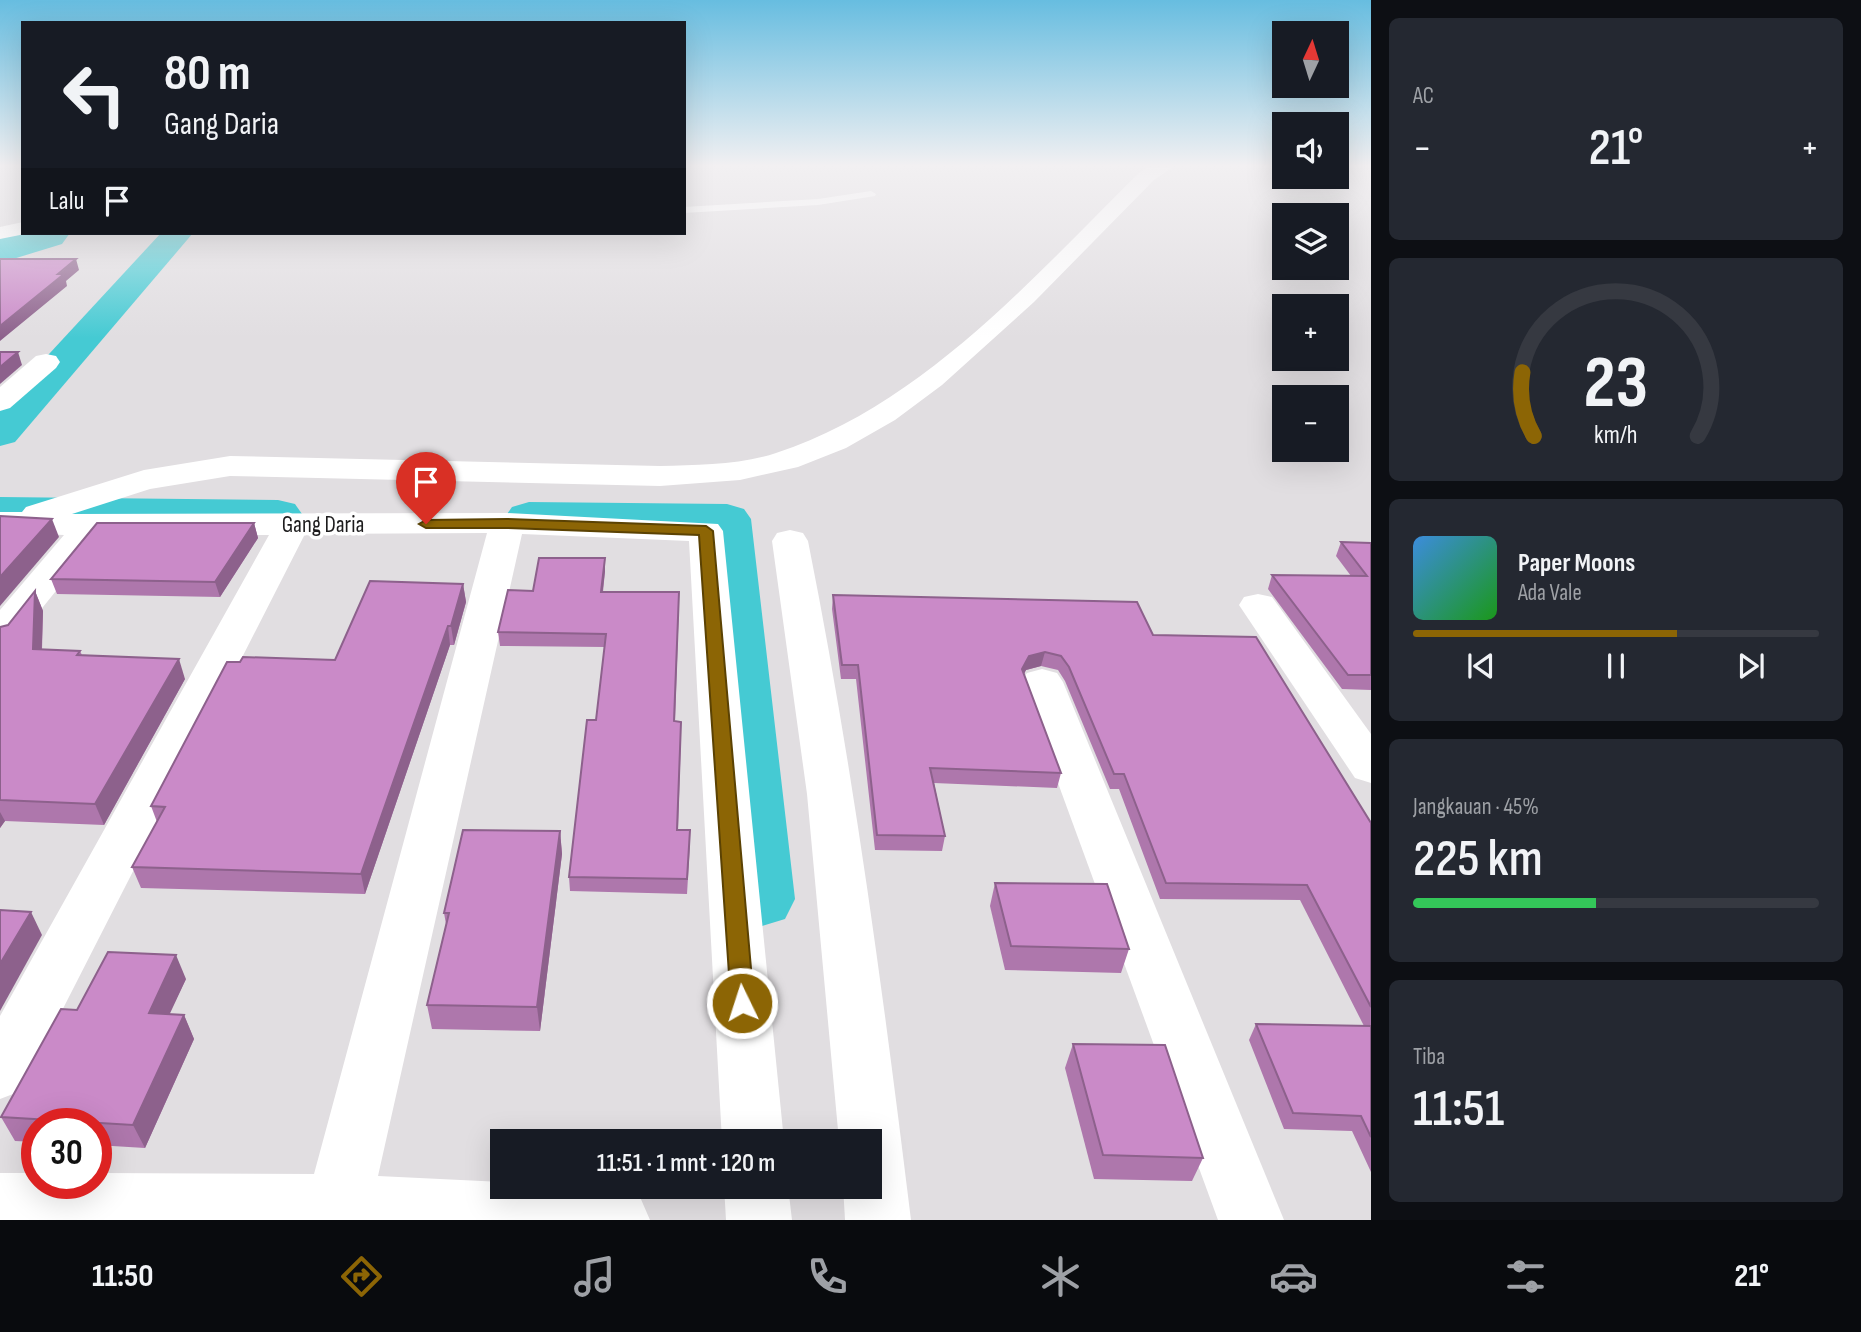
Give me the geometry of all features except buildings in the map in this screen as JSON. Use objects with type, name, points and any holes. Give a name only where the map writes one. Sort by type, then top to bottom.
[{"type":"street","points":[[14,520],[144,480],[230,466],[309,466],[566,476],[708,475],[786,460],[871,421],[922,387],[982,335],[1097,224]]},
{"type":"street","points":[[0,233],[21,228]]},
{"type":"street","points":[[0,402],[46,362]]},
{"type":"street","name":"Gang Daria","points":[[14,520],[91,525],[507,523],[707,532],[752,1129]]},
{"type":"street","points":[[336,1213],[507,523]]},
{"type":"street","points":[[0,635],[91,525]]},
{"type":"street","points":[[0,1072],[292,525]]},
{"type":"street","points":[[790,541],[806,626],[857,1010],[878,1220]]},
{"type":"street","points":[[1258,605],[1371,767]]},
{"type":"street","points":[[1042,682],[1251,1220]]},
{"type":"street","points":[[757,1199],[759,1220]]},
{"type":"street","points":[[0,1205],[617,1220]]},
{"type":"waterway","points":[[0,247],[38,235]]},
{"type":"waterway","points":[[0,433],[176,235]]},
{"type":"waterway","points":[[0,511],[278,514]]},
{"type":"waterway","points":[[529,517],[727,519],[759,899]]},
{"type":"route","points":[[426,524],[507,523],[707,532],[742,1003]]}]
